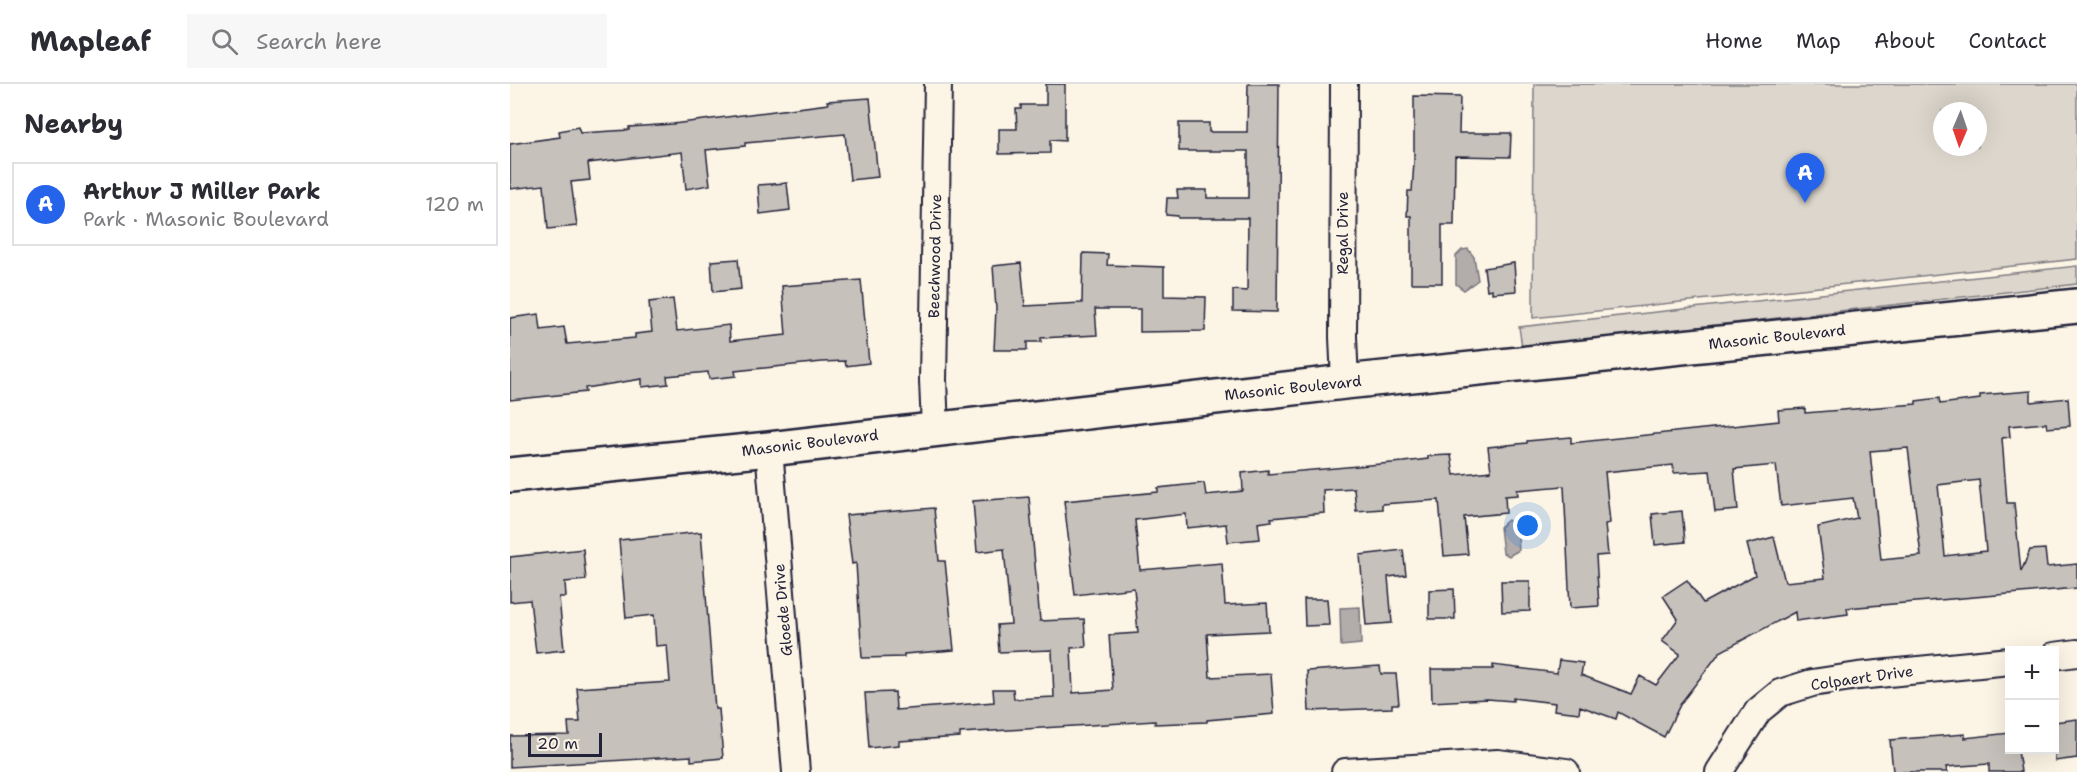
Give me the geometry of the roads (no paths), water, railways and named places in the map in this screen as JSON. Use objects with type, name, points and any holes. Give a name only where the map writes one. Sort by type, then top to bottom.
[{"type":"street","name":"Beechwood Drive","points":[[935,429],[933,380],[938,84]]},
{"type":"street","name":"Regal Drive","points":[[1344,84],[1342,338],[1345,382]]},
{"type":"street","name":"Masonic Boulevard","points":[[510,475],[769,449],[1345,382],[2077,306]]},
{"type":"street","name":"Gloede Drive","points":[[769,449],[796,772]]},
{"type":"street","points":[[2059,655],[2077,653]]},
{"type":"street","name":"Colpaert Drive","points":[[1719,772],[1758,711],[1780,693],[1812,683],[1858,676],[2005,661]]},
{"type":"street","points":[[1345,772],[1498,763],[1566,772]]},
{"type":"place","name":"Arthur J Miller Park","points":[[1805,203]]}]
